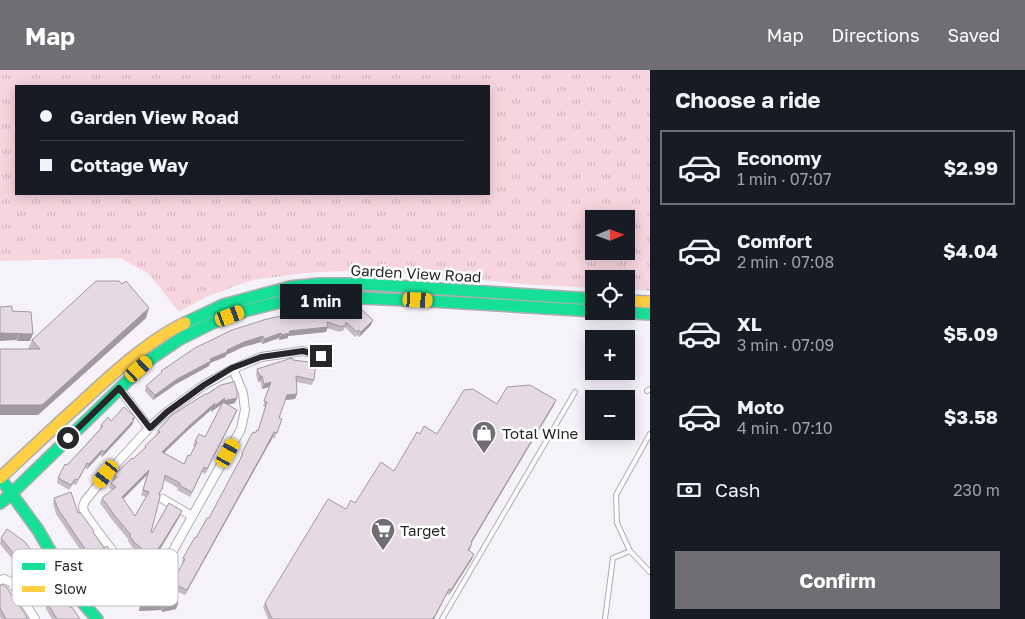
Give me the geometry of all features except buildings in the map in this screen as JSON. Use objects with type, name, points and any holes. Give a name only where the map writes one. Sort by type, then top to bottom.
[{"type":"main road","name":"Garden View Road","points":[[0,478],[110,376],[148,346],[176,327],[223,305],[290,287],[319,284],[364,284],[585,298]]},
{"type":"main road","name":"Garden View Road","points":[[0,502],[11,494],[149,360],[180,339],[212,323],[248,310],[292,299],[320,296],[585,310]]},
{"type":"main road","points":[[635,301],[650,302]]},
{"type":"main road","points":[[635,313],[650,314]]},
{"type":"main road","points":[[0,478],[38,530],[49,549]]},
{"type":"main road","points":[[85,606],[96,619]]},
{"type":"street","points":[[112,549],[84,512],[83,506],[85,501],[106,474],[167,412],[204,385],[232,368],[261,357],[303,351],[321,356]]},
{"type":"street","points":[[173,549],[241,430],[245,410],[243,393],[232,368]]},
{"type":"street","points":[[119,388],[150,428]]},
{"type":"street","points":[[163,499],[192,516]]},
{"type":"street","points":[[0,580],[4,579],[12,584]]},
{"type":"street","points":[[27,606],[35,619]]},
{"type":"lane","points":[[442,619],[575,392]]},
{"type":"lane","points":[[650,434],[616,495],[617,523],[630,551],[650,572]]},
{"type":"lane","points":[[605,619],[613,558],[630,551]]},
{"type":"green space","points":[[0,70],[650,70],[650,291],[635,290],[635,270],[585,270],[585,288],[363,270],[304,273],[252,280],[206,297],[179,312],[148,273],[120,258],[0,261]]},
{"type":"traffic: fast","points":[[185,323],[223,305],[290,287],[319,284],[364,284],[585,298]]},
{"type":"traffic: fast","points":[[0,503],[149,360],[180,339],[212,323],[248,310],[292,299],[320,296],[585,310]]},
{"type":"traffic: fast","points":[[635,313],[650,314]]},
{"type":"traffic: fast","points":[[0,478],[38,530],[49,549]]},
{"type":"traffic: fast","points":[[86,606],[97,619]]},
{"type":"traffic: slow","points":[[635,301],[650,302]]},
{"type":"traffic: slow","points":[[0,478],[144,348],[185,323]]},
{"type":"place","name":"Total Wine","points":[[484,454]]},
{"type":"place","name":"Target","points":[[383,551]]},
{"type":"route","points":[[68,438],[119,388],[150,428],[167,412],[204,385],[232,368],[261,357],[303,351],[321,356]]}]
